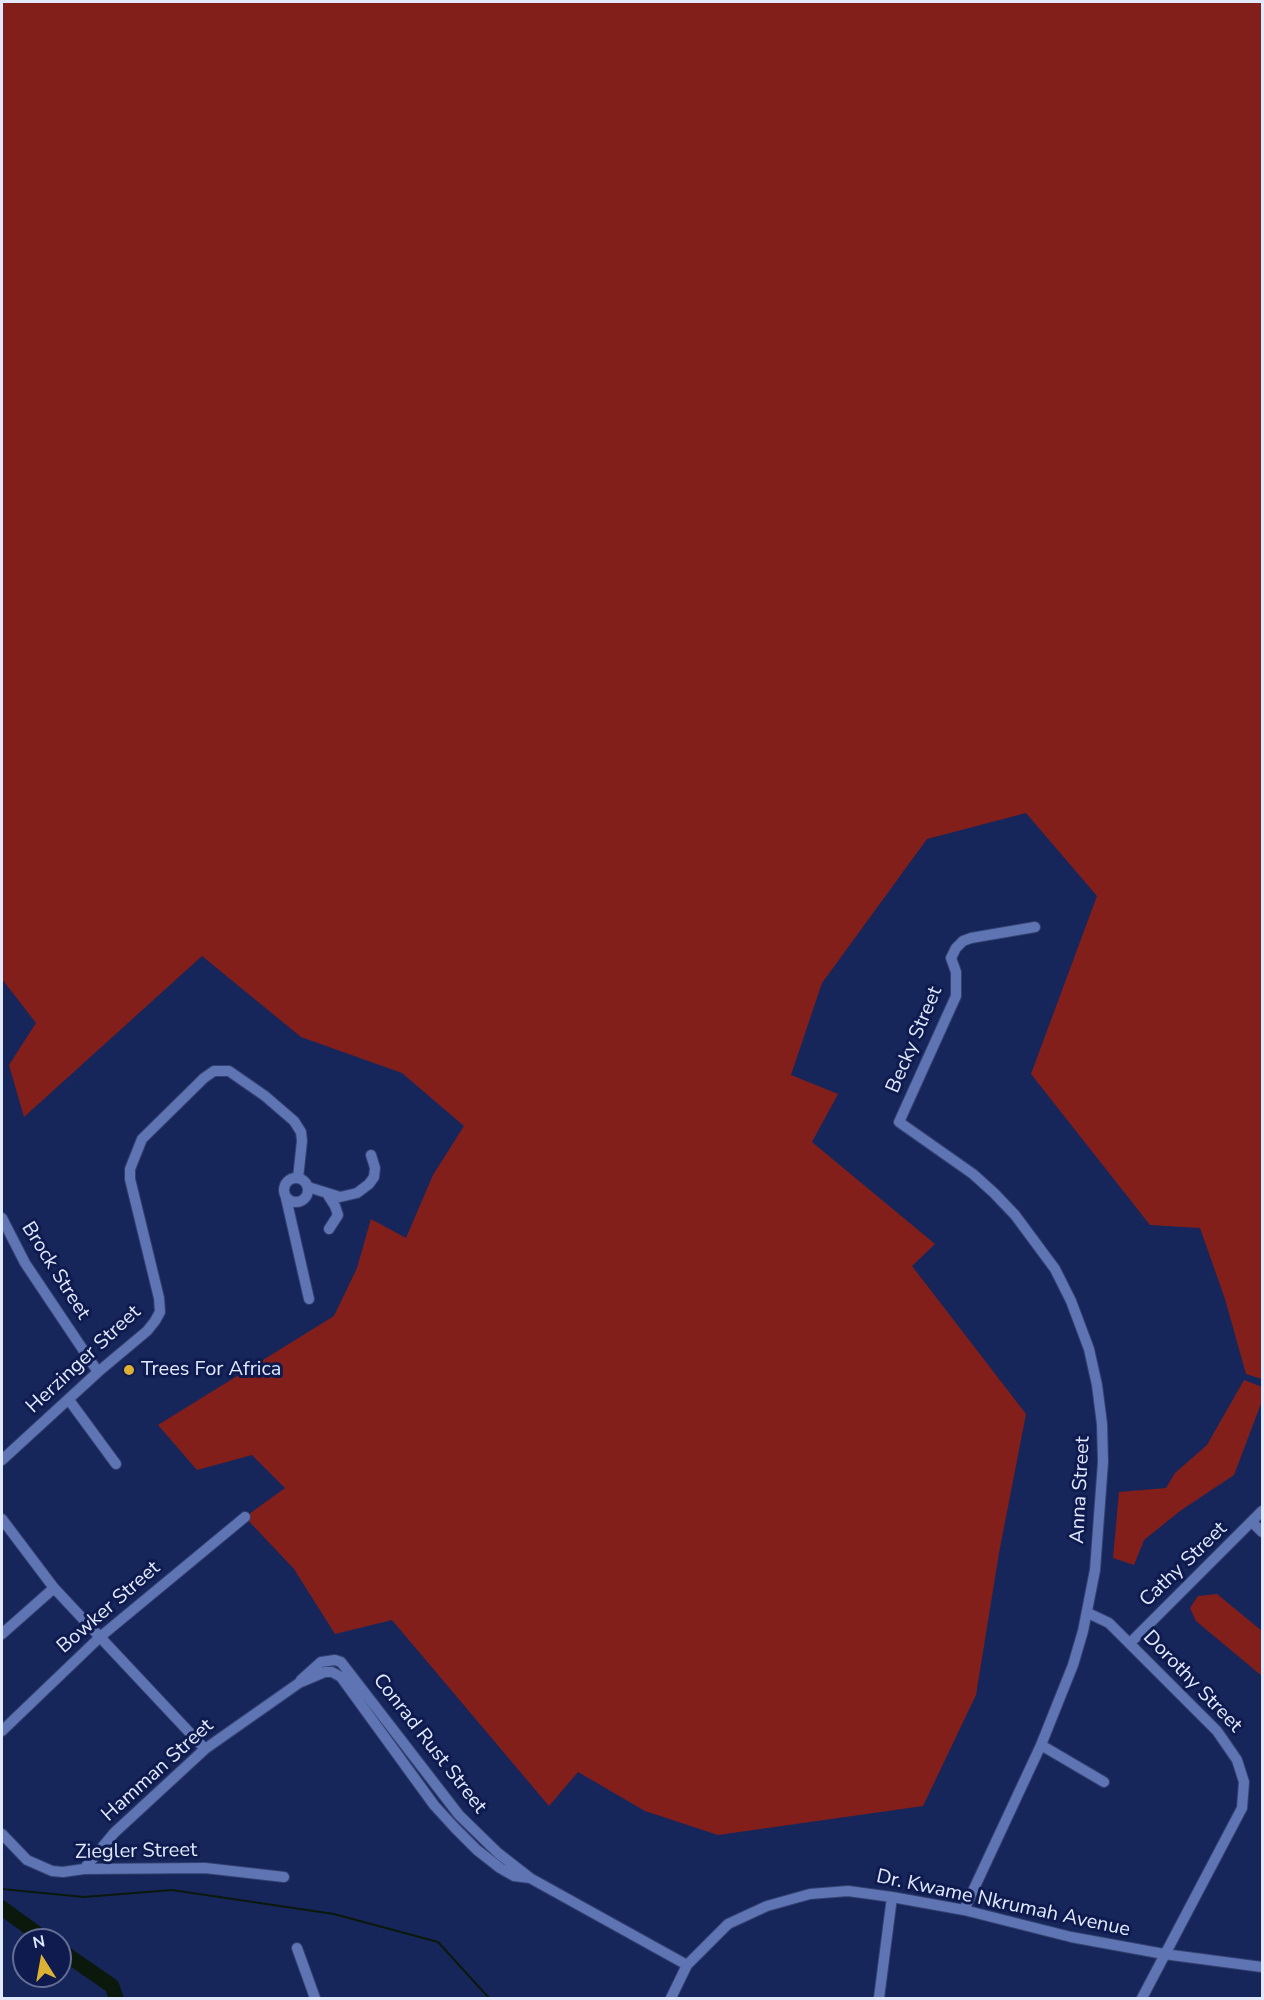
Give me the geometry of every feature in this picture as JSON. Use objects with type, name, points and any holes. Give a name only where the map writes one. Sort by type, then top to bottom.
[{"type":"street","name":"Becky Street","points":[[899,1122],[956,996],[956,972],[951,958],[956,948],[963,941],[971,938],[1035,927]]},
{"type":"street","name":"Herzinger Street","points":[[2,1460],[98,1372],[147,1331],[160,1312],[159,1298],[130,1179],[132,1160],[142,1139],[214,1071],[229,1071],[265,1096],[294,1121],[301,1132],[298,1178],[292,1179],[284,1187],[286,1198]]},
{"type":"street","name":"Anna Street","points":[[899,1122],[973,1174],[994,1193],[1015,1215],[1055,1269],[1071,1301],[1089,1348],[1102,1424],[1103,1462],[1096,1559],[1088,1613],[1073,1665],[1041,1745],[963,1910]]},
{"type":"street","points":[[308,1187],[328,1195],[340,1197],[351,1195],[369,1184],[374,1177],[375,1168],[370,1155]]},
{"type":"street","points":[[286,1198],[293,1203],[302,1202],[308,1196],[308,1187],[298,1178]]},
{"type":"street","points":[[328,1195],[338,1212],[337,1219],[329,1229]]},
{"type":"street","points":[[286,1198],[309,1299]]},
{"type":"street","name":"Brock Street","points":[[2,1218],[25,1263],[98,1372]]},
{"type":"street","points":[[69,1400],[116,1464]]},
{"type":"street","name":"Cathy Street","points":[[1130,1643],[1263,1511]]},
{"type":"street","name":"Bowker Street","points":[[2,1731],[100,1637],[245,1517]]},
{"type":"street","points":[[2,1519],[54,1588],[205,1749]]},
{"type":"street","points":[[1253,1523],[1263,1532]]},
{"type":"street","points":[[2,1634],[54,1588]]},
{"type":"street","name":"Dorothy Street","points":[[1088,1613],[1109,1623],[1217,1731],[1237,1760],[1244,1782],[1242,1808],[1142,1998]]},
{"type":"street","name":"Conrad Rust Street","points":[[299,1683],[302,1677],[321,1662],[327,1660],[341,1662],[459,1815],[498,1853],[530,1878],[687,1965]]},
{"type":"street","name":"Hamman Street","points":[[84,1869],[114,1833],[205,1749],[299,1683],[325,1672]]},
{"type":"street","name":"Conrad Rust Street","points":[[325,1672],[341,1677],[434,1805],[455,1828],[477,1850],[500,1868],[514,1876],[530,1878]]},
{"type":"street","points":[[1041,1745],[1104,1782]]},
{"type":"street","name":"Ziegler Street","points":[[2,1834],[27,1860],[63,1872],[84,1869],[205,1868],[284,1877]]},
{"type":"street","name":"Dr. Kwame Nkrumah Avenue","points":[[671,1998],[687,1965],[728,1924],[767,1906],[810,1894],[848,1891],[963,1910],[1071,1937],[1164,1954],[1263,1967]]},
{"type":"street","points":[[879,1998],[892,1897]]},
{"type":"street","points":[[297,1948],[315,1998]]},
{"type":"shaded area","points":[[2,2],[1262,2],[1262,1379],[1246,1374],[1225,1299],[1200,1228],[1150,1225],[1031,1074],[1097,896],[1026,813],[927,839],[822,983],[791,1075],[838,1094],[812,1142],[935,1244],[912,1266],[1026,1414],[999,1553],[976,1695],[923,1806],[718,1835],[645,1811],[578,1772],[549,1806],[392,1620],[335,1634],[294,1569],[245,1517],[285,1488],[252,1455],[197,1470],[158,1425],[334,1316],[357,1268],[371,1219],[406,1238],[433,1175],[464,1126],[402,1073],[301,1037],[202,956],[24,1117],[9,1065],[36,1023],[2,979]]},
{"type":"shaded area","points":[[1244,1380],[1262,1387],[1262,1401],[1234,1475],[1180,1511],[1144,1540],[1134,1565],[1113,1558],[1119,1492],[1166,1488],[1175,1473],[1207,1445]]},
{"type":"shaded area","points":[[1217,1594],[1262,1631],[1262,1676],[1196,1621],[1190,1608],[1198,1596]]},
{"type":"waterway","points":[[2,1889],[84,1897],[172,1890],[334,1914],[438,1942],[489,1998]]},
{"type":"waterway","points":[[2,1908],[30,1928]]},
{"type":"waterway","points":[[72,1958],[112,1986],[116,1998]]},
{"type":"place","name":"Trees For Africa","points":[[129,1370]]}]
